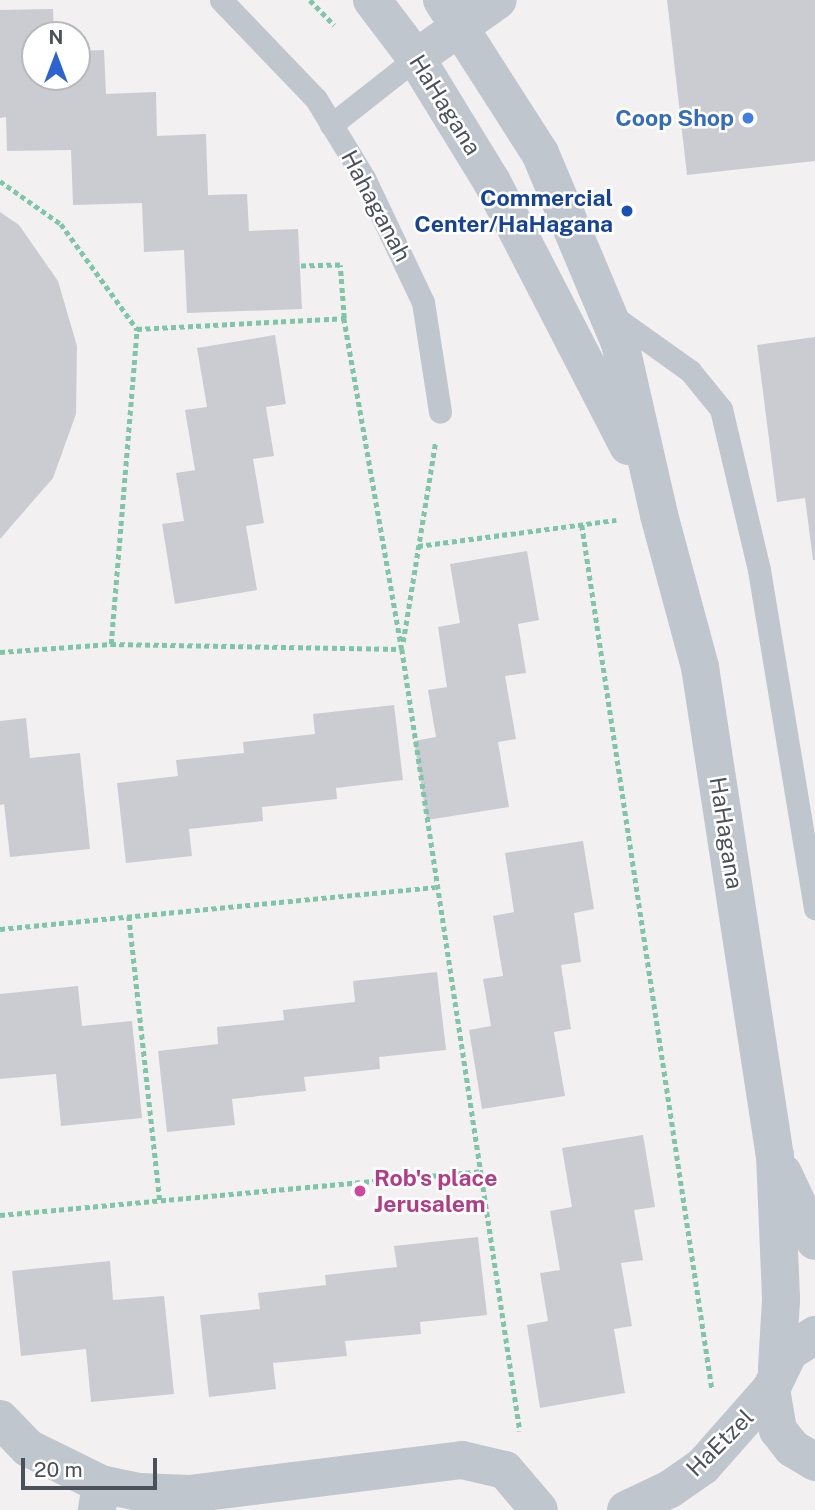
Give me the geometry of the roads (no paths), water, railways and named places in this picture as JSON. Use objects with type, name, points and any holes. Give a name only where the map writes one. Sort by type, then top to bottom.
[{"type":"street","name":"HaHagana","points":[[372,0],[416,58],[492,182],[624,436],[659,515]]},
{"type":"street","points":[[416,58],[452,14],[498,0]]},
{"type":"street","name":"HaHagana","points":[[452,14],[540,153],[620,343],[659,515],[700,667],[775,1155],[781,1300],[774,1379],[778,1430],[792,1448],[815,1462]]},
{"type":"street","name":"HaHagana","points":[[775,1155],[815,1241]]},
{"type":"street","name":"HaEtzel","points":[[626,1510],[670,1489],[703,1466],[774,1379],[789,1352],[815,1335]]},
{"type":"street","points":[[0,1419],[28,1448],[77,1476],[99,1497],[140,1492],[189,1494],[429,1463],[485,1463],[505,1470],[539,1510]]},
{"type":"lane","name":"Hahaganah","points":[[221,0],[316,99],[402,250],[423,302],[440,412]]},
{"type":"lane","points":[[331,125],[416,58]]},
{"type":"lane","points":[[607,312],[690,371],[721,409],[759,570],[815,908]]},
{"type":"place","name":"Coop Shop","points":[[748,118]]},
{"type":"place","name":"Commercial Center/HaHagana","points":[[627,211]]},
{"type":"place","name":"Rob's place Jerusalem","points":[[360,1191]]}]
